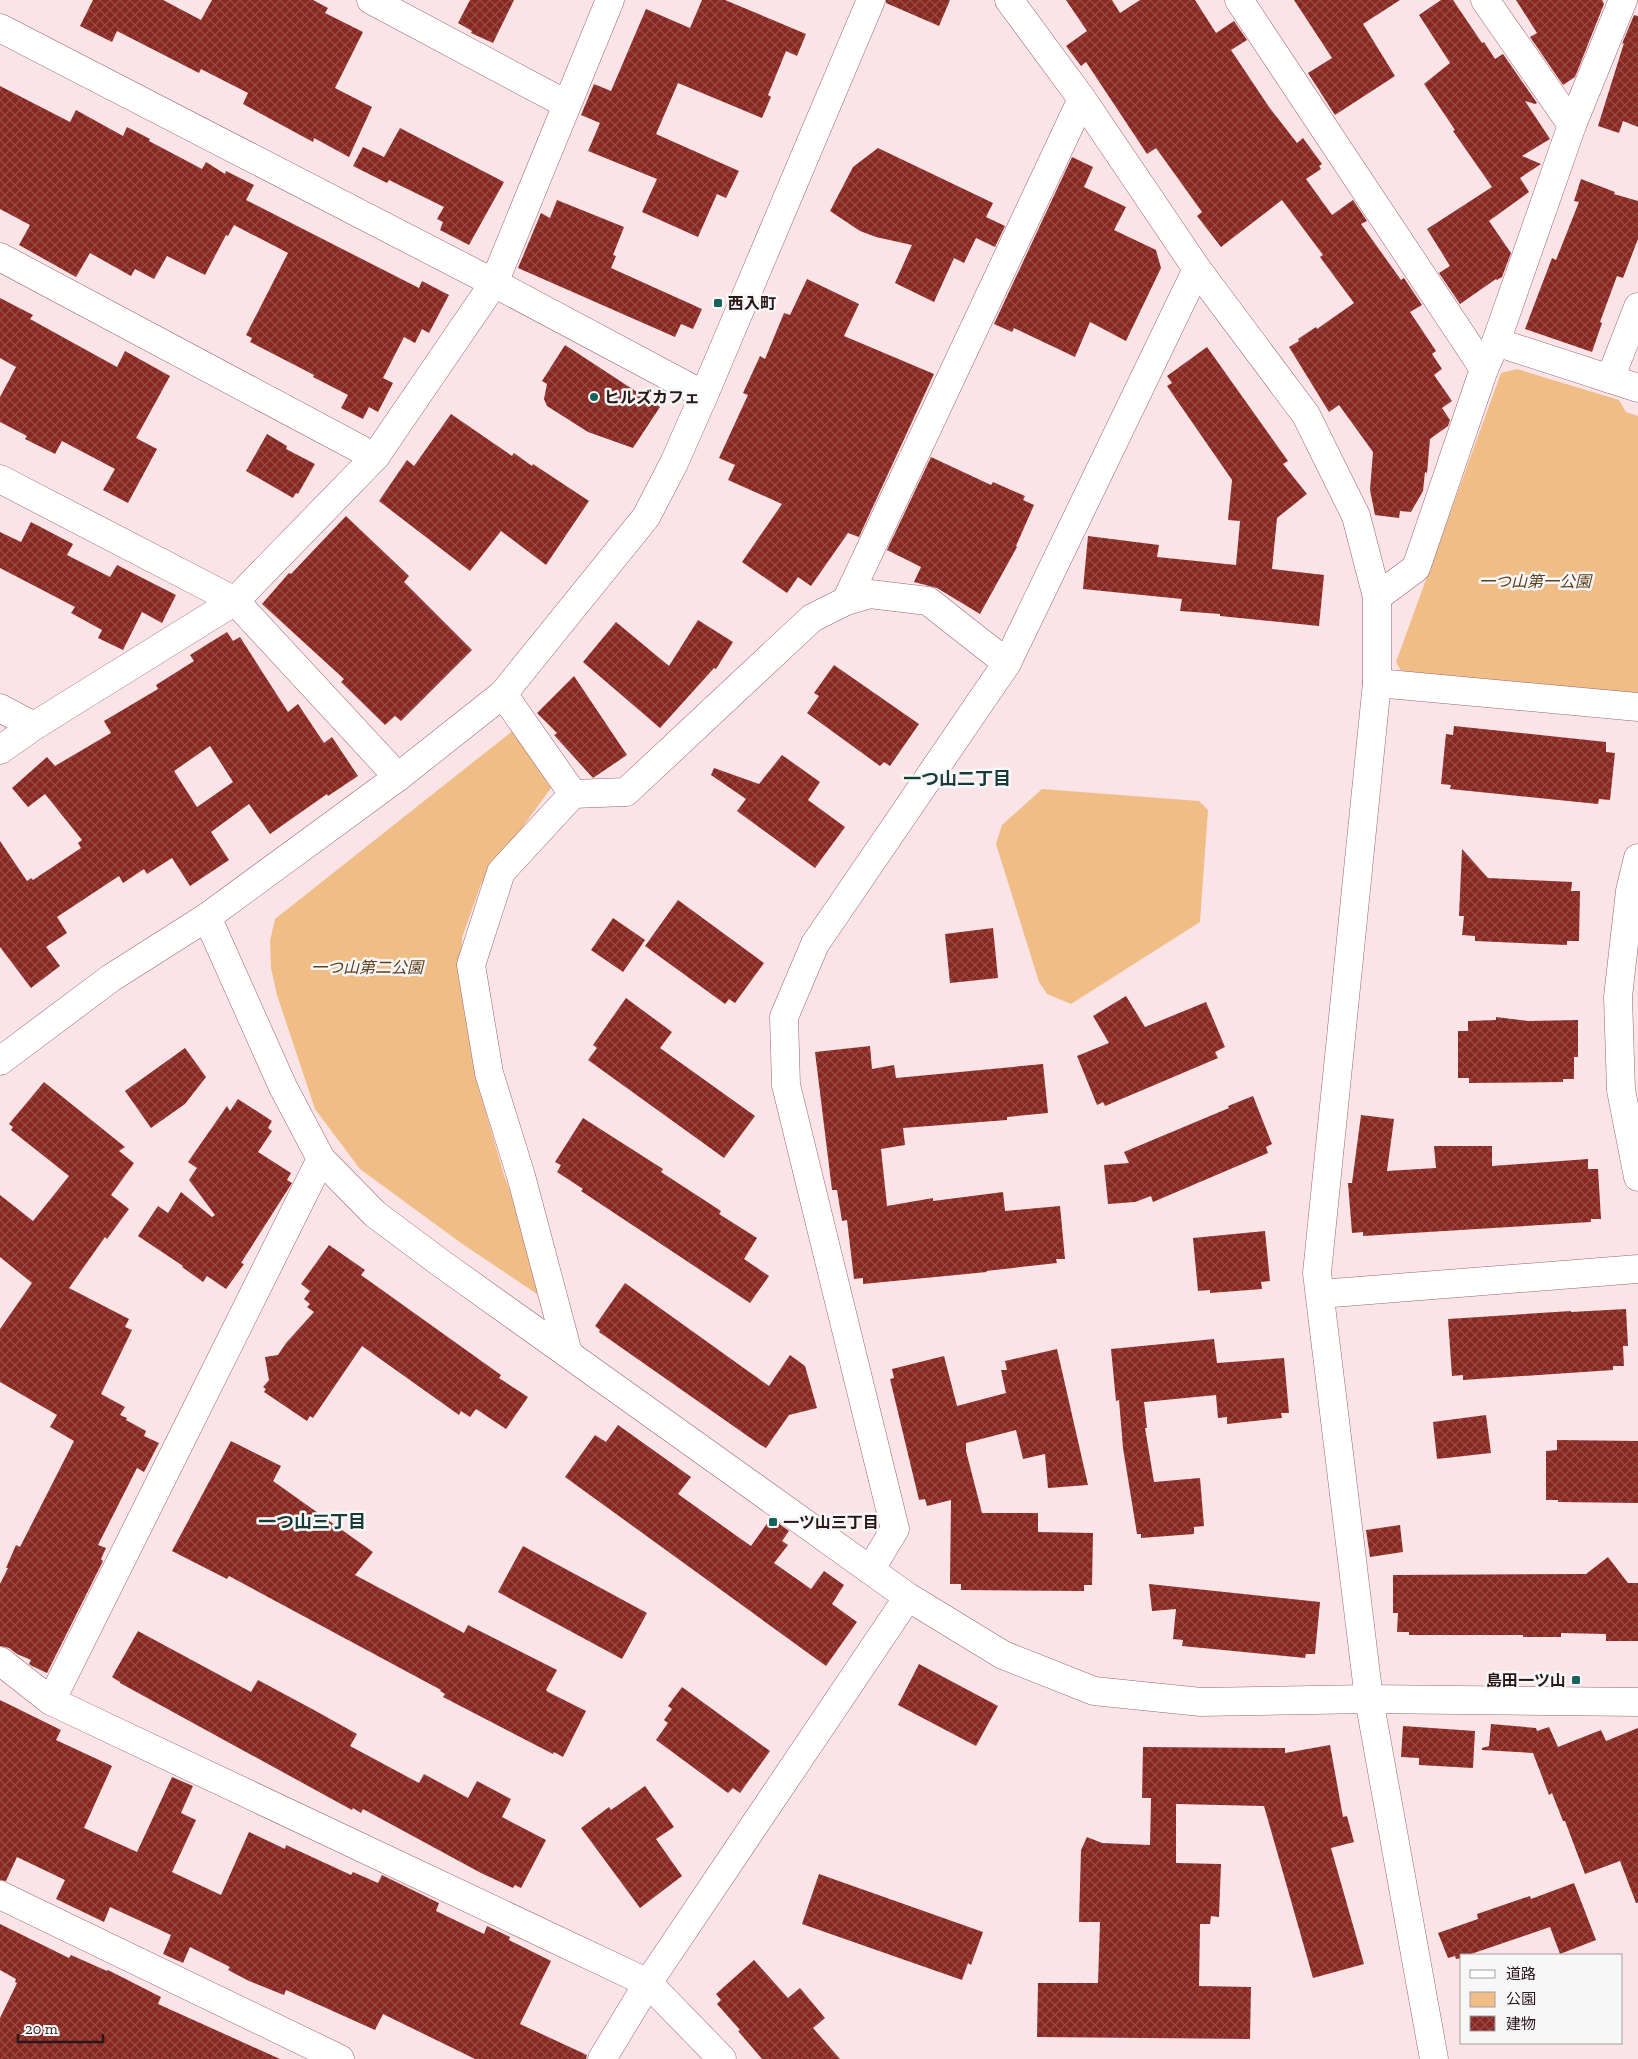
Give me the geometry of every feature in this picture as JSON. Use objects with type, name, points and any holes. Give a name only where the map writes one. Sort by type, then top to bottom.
[{"type":"street","points":[[371,0],[566,104]]},
{"type":"street","points":[[0,750],[34,726],[235,601],[376,458],[494,283],[610,0]]},
{"type":"street","points":[[0,1061],[111,978],[207,917],[398,777],[503,694],[646,517],[674,464],[871,0]]},
{"type":"street","points":[[1009,0],[1082,98],[1197,269],[1306,416],[1356,516],[1377,597],[1377,683],[1317,1273],[1369,1699],[1434,2059]]},
{"type":"street","points":[[1239,0],[1484,369]]},
{"type":"street","points":[[1484,0],[1572,125]]},
{"type":"street","points":[[1377,597],[1416,568],[1484,369],[1496,342],[1572,125],[1624,0]]},
{"type":"street","points":[[0,28],[494,283],[704,395]]},
{"type":"street","points":[[846,601],[1082,98]]},
{"type":"street","points":[[0,257],[376,458]]},
{"type":"street","points":[[870,1570],[895,1529],[786,1085],[784,1017],[815,944],[1007,663],[1197,269]]},
{"type":"street","points":[[1610,379],[1638,307]]},
{"type":"street","points":[[1496,342],[1638,388]]},
{"type":"street","points":[[0,479],[235,601],[398,777]]},
{"type":"street","points":[[568,1353],[521,1176],[489,1073],[471,965],[501,872],[573,794],[626,792],[812,618],[846,601],[870,594],[928,601],[1007,663]]},
{"type":"street","points":[[1377,683],[1638,707]]},
{"type":"street","points":[[503,694],[573,794]]},
{"type":"street","points":[[0,708],[34,726]]},
{"type":"street","points":[[1638,858],[1630,891],[1618,997],[1621,1090],[1638,1177]]},
{"type":"street","points":[[207,917],[283,1088],[321,1159],[375,1214],[442,1264],[908,1597],[1003,1655],[1094,1690],[1201,1702],[1369,1699],[1638,1702]]},
{"type":"street","points":[[51,1701],[321,1159]]},
{"type":"street","points":[[1320,1294],[1638,1269]]},
{"type":"street","points":[[602,2059],[648,1983],[908,1597]]},
{"type":"street","points":[[0,1661],[51,1701],[648,1983],[722,2059]]},
{"type":"street","points":[[0,1895],[340,2059]]},
{"type":"green space","name":"一つ山第一公園","points":[[1517,369],[1619,400],[1626,412],[1638,416],[1638,695],[1401,671],[1396,662],[1501,373]]},
{"type":"green space","name":"一つ山第二公園","points":[[515,729],[553,775],[551,788],[481,884],[462,938],[460,984],[476,1078],[504,1175],[549,1295],[537,1294],[461,1243],[360,1169],[315,1109],[277,995],[271,968],[270,941],[275,919]]},
{"type":"green space","points":[[1042,789],[1199,801],[1208,810],[1200,922],[1071,1004],[1047,994],[1039,982],[996,844],[1002,825]]},
{"type":"building","points":[[93,0],[163,0],[201,20],[212,0],[313,0],[328,8],[325,13],[363,32],[335,88],[372,107],[349,157],[314,138],[313,142],[243,104],[248,93],[201,69],[199,73],[117,31],[112,42],[80,26]]},
{"type":"building","points":[[470,0],[514,0],[493,43],[471,33],[472,31],[458,23]]},
{"type":"building","points":[[702,0],[725,0],[806,34],[797,56],[786,51],[768,95],[771,97],[762,118],[678,83],[656,134],[739,171],[726,198],[717,194],[698,237],[642,212],[657,179],[588,151],[600,123],[581,115],[594,84],[611,91],[646,9],[690,28]]},
{"type":"building","points":[[886,0],[950,0],[939,26],[886,3]]},
{"type":"building","points":[[1066,0],[1112,0],[1120,13],[1140,0],[1195,0],[1216,33],[1234,21],[1247,40],[1231,50],[1269,107],[1297,143],[1303,138],[1322,164],[1319,166],[1321,169],[1306,179],[1332,215],[1353,200],[1367,221],[1361,224],[1401,280],[1404,278],[1422,305],[1410,312],[1436,351],[1432,354],[1442,369],[1434,375],[1452,401],[1442,408],[1450,420],[1448,426],[1430,439],[1427,473],[1425,472],[1423,491],[1411,512],[1400,511],[1399,518],[1375,515],[1370,490],[1373,452],[1339,405],[1329,412],[1289,347],[1299,341],[1298,339],[1316,327],[1317,329],[1354,303],[1320,257],[1323,255],[1282,200],[1221,247],[1197,216],[1202,212],[1156,148],[1147,154],[1086,62],[1081,66],[1066,46],[1087,31]]},
{"type":"building","points":[[1294,0],[1400,0],[1363,24],[1395,76],[1335,115],[1308,73],[1332,58]]},
{"type":"building","points":[[1441,0],[1453,0],[1495,59],[1503,54],[1537,103],[1525,101],[1550,139],[1522,156],[1541,164],[1520,178],[1529,192],[1489,221],[1511,253],[1502,277],[1496,279],[1460,304],[1439,273],[1450,266],[1427,229],[1492,187],[1453,131],[1455,130],[1424,84],[1450,63],[1419,15]]},
{"type":"building","points":[[1516,0],[1602,0],[1604,4],[1575,77],[1563,85],[1530,37],[1537,33]]},
{"type":"building","points":[[1634,15],[1638,16],[1638,127],[1623,121],[1619,133],[1598,126],[1624,43],[1622,44]]},
{"type":"building","points":[[0,86],[70,122],[76,110],[123,136],[127,127],[202,169],[206,162],[225,174],[226,171],[254,185],[246,200],[419,288],[422,281],[449,295],[429,333],[422,329],[415,343],[404,337],[383,378],[393,383],[378,412],[369,407],[363,419],[341,408],[348,395],[250,342],[252,338],[246,335],[288,253],[234,225],[228,236],[226,235],[205,275],[167,256],[154,279],[135,269],[131,276],[90,253],[76,277],[19,245],[30,225],[0,209]]},
{"type":"building","points":[[400,128],[504,182],[469,245],[440,230],[443,222],[437,219],[444,207],[389,180],[387,183],[353,166],[363,147],[384,157]]},
{"type":"building","points":[[878,148],[993,203],[986,217],[1005,226],[995,247],[976,238],[964,263],[954,258],[934,302],[895,283],[912,245],[876,237],[860,231],[830,211],[853,167]]},
{"type":"building","points":[[1072,157],[1093,167],[1084,187],[1126,207],[1114,230],[1156,250],[1161,268],[1126,341],[1090,322],[1075,357],[1014,328],[1012,332],[994,324]]},
{"type":"building","points":[[1581,179],[1615,192],[1614,194],[1638,201],[1638,239],[1623,278],[1617,276],[1600,322],[1602,323],[1592,352],[1525,329],[1552,258],[1556,260],[1579,202],[1574,201]]},
{"type":"building","points":[[557,200],[624,227],[613,255],[616,256],[611,268],[702,309],[693,329],[681,324],[675,337],[518,268],[541,213],[550,218]]},
{"type":"building","points":[[807,279],[859,304],[844,336],[934,374],[859,537],[848,533],[811,586],[798,577],[787,593],[742,562],[782,504],[728,480],[735,465],[719,458],[748,395],[743,393],[760,356],[765,359],[784,313],[790,315]]},
{"type":"building","points":[[0,298],[33,315],[30,319],[117,367],[125,351],[170,376],[136,438],[157,449],[128,503],[103,490],[115,469],[62,441],[55,454],[25,439],[27,436],[0,422],[0,397],[16,367],[0,358]]},
{"type":"building","name":"ヒルズカフェ","points":[[565,345],[660,407],[633,448],[588,432],[547,406],[544,399],[547,384],[542,381]]},
{"type":"building","points":[[1207,347],[1288,461],[1283,464],[1307,494],[1277,518],[1272,569],[1324,575],[1319,626],[1180,611],[1182,599],[1083,589],[1088,536],[1159,545],[1157,557],[1236,565],[1240,521],[1228,520],[1232,480],[1167,386],[1172,383],[1167,376]]},
{"type":"building","points":[[451,414],[512,456],[514,453],[532,466],[533,464],[589,501],[546,565],[501,531],[470,571],[379,501],[407,460],[414,466]]},
{"type":"building","points":[[267,434],[287,446],[286,449],[315,464],[298,494],[296,493],[293,498],[246,471]]},
{"type":"building","points":[[931,457],[991,485],[993,482],[1025,496],[1023,500],[1034,505],[1017,547],[980,614],[937,588],[914,582],[921,567],[887,550]]},
{"type":"building","points":[[346,516],[409,576],[404,582],[472,650],[401,721],[395,716],[385,725],[341,682],[344,679],[262,604],[289,573],[291,574]]},
{"type":"building","points":[[31,522],[73,544],[67,555],[110,577],[117,565],[176,595],[162,623],[142,612],[123,650],[98,638],[102,630],[71,613],[75,607],[0,568],[0,532],[21,542]]},
{"type":"building","points":[[698,620],[733,642],[716,669],[714,668],[660,728],[583,662],[616,622],[669,666]]},
{"type":"building","points":[[227,632],[233,641],[240,637],[288,712],[298,704],[324,743],[332,737],[358,776],[328,796],[327,794],[270,834],[249,804],[211,832],[229,860],[190,886],[172,858],[147,874],[144,869],[123,883],[119,876],[57,917],[67,933],[46,947],[60,966],[31,988],[0,947],[0,841],[27,881],[31,878],[33,880],[81,848],[78,843],[82,840],[45,794],[28,807],[12,788],[47,757],[55,766],[111,733],[104,721],[158,689],[156,685],[194,661],[190,655]],"holes":[[[210,746],[233,782],[197,807],[174,771]]]},
{"type":"building","points":[[834,665],[919,724],[890,766],[884,762],[880,766],[807,713],[819,696],[814,693]]},
{"type":"building","points":[[574,676],[627,755],[593,778],[554,735],[557,733],[537,713]]},
{"type":"building","points":[[1454,726],[1606,742],[1606,752],[1615,753],[1610,800],[1599,799],[1598,804],[1450,789],[1451,785],[1441,784],[1446,734],[1453,735]]},
{"type":"building","points":[[782,755],[820,782],[808,800],[845,827],[815,868],[737,811],[746,799],[711,775],[714,768],[759,784]]},
{"type":"building","points":[[1462,849],[1488,878],[1572,882],[1571,891],[1580,891],[1579,941],[1567,941],[1567,945],[1475,941],[1475,936],[1462,935],[1464,916],[1459,916]]},
{"type":"building","points":[[678,900],[764,963],[735,1003],[729,999],[725,1004],[645,946]]},
{"type":"building","points":[[613,918],[645,940],[623,972],[591,950]]},
{"type":"building","points":[[993,928],[998,978],[950,983],[945,934]]},
{"type":"building","points":[[1126,996],[1145,1027],[1206,1002],[1225,1047],[1215,1052],[1218,1058],[1105,1106],[1103,1102],[1097,1105],[1077,1056],[1109,1043],[1093,1016]]},
{"type":"building","points":[[626,998],[672,1032],[660,1048],[755,1116],[724,1158],[588,1060],[597,1048],[593,1045]]},
{"type":"building","points":[[1496,1017],[1528,1021],[1578,1020],[1578,1057],[1574,1057],[1574,1079],[1563,1079],[1563,1082],[1469,1083],[1469,1078],[1458,1078],[1458,1031],[1468,1031],[1468,1021],[1496,1020]]},
{"type":"building","points":[[870,1046],[872,1069],[894,1065],[896,1078],[1043,1064],[1048,1113],[1007,1117],[1007,1120],[903,1128],[905,1145],[881,1149],[887,1206],[933,1198],[933,1201],[1003,1192],[1005,1211],[1060,1206],[1065,1259],[1056,1259],[1057,1263],[987,1272],[863,1284],[863,1278],[854,1279],[847,1220],[842,1221],[837,1190],[832,1190],[815,1052]]},
{"type":"building","points":[[185,1048],[206,1077],[185,1104],[151,1128],[125,1091]]},
{"type":"building","points":[[44,1082],[125,1147],[119,1151],[134,1163],[111,1195],[129,1209],[107,1239],[105,1237],[69,1288],[129,1319],[125,1327],[132,1330],[101,1394],[125,1407],[120,1415],[146,1431],[144,1436],[159,1443],[144,1472],[137,1468],[98,1545],[106,1548],[101,1559],[103,1561],[47,1673],[29,1664],[31,1660],[9,1648],[0,1646],[0,1584],[16,1545],[20,1547],[74,1441],[50,1427],[57,1415],[0,1382],[0,1329],[32,1283],[0,1257],[0,1195],[33,1221],[69,1176],[11,1130],[13,1127],[9,1124]]},
{"type":"building","points":[[1253,1096],[1272,1144],[1266,1147],[1268,1153],[1153,1202],[1151,1196],[1135,1202],[1108,1204],[1104,1165],[1129,1163],[1124,1152]]},
{"type":"building","points":[[238,1099],[272,1121],[268,1128],[272,1131],[258,1152],[291,1173],[287,1180],[292,1183],[241,1263],[244,1264],[226,1289],[207,1276],[203,1282],[183,1266],[138,1236],[158,1206],[168,1213],[181,1192],[212,1217],[215,1215],[189,1180],[197,1168],[188,1162],[227,1106],[230,1111]]},
{"type":"building","points":[[1361,1115],[1394,1119],[1387,1171],[1436,1168],[1434,1146],[1492,1146],[1492,1166],[1588,1159],[1588,1169],[1598,1169],[1601,1219],[1591,1219],[1591,1222],[1363,1236],[1363,1232],[1352,1233],[1348,1183],[1352,1183]]},
{"type":"building","points":[[583,1118],[663,1169],[661,1172],[721,1211],[719,1214],[757,1238],[744,1259],[769,1276],[750,1303],[581,1191],[583,1189],[557,1172],[561,1165],[555,1162]]},
{"type":"building","points":[[1265,1231],[1270,1281],[1261,1282],[1262,1289],[1210,1293],[1210,1290],[1198,1291],[1193,1238]]},
{"type":"building","points":[[329,1245],[365,1270],[361,1275],[501,1375],[499,1378],[528,1397],[506,1429],[476,1409],[470,1417],[461,1411],[459,1415],[362,1346],[313,1418],[310,1416],[307,1421],[264,1392],[266,1389],[263,1387],[269,1380],[265,1357],[278,1355],[286,1343],[314,1312],[307,1307],[310,1304],[304,1299],[310,1291],[301,1284]]},
{"type":"building","points":[[625,1283],[769,1386],[790,1355],[805,1366],[817,1408],[789,1415],[766,1448],[759,1444],[599,1332],[600,1330],[595,1326]]},
{"type":"building","points":[[1626,1309],[1628,1346],[1623,1346],[1624,1366],[1613,1366],[1613,1370],[1463,1380],[1463,1375],[1452,1376],[1448,1319]]},
{"type":"building","points":[[1214,1339],[1217,1363],[1284,1358],[1289,1413],[1281,1413],[1282,1418],[1227,1424],[1227,1417],[1218,1418],[1216,1395],[1144,1402],[1147,1428],[1145,1428],[1154,1482],[1200,1478],[1204,1526],[1194,1527],[1194,1534],[1141,1538],[1141,1534],[1137,1534],[1123,1448],[1119,1400],[1116,1401],[1111,1349]]},
{"type":"building","points":[[1057,1349],[1088,1485],[1048,1488],[1045,1454],[1023,1459],[1016,1430],[966,1443],[966,1451],[982,1513],[1038,1513],[1038,1532],[1093,1533],[1092,1585],[1084,1585],[1084,1591],[961,1590],[961,1584],[950,1584],[951,1500],[927,1506],[925,1499],[919,1500],[890,1379],[894,1378],[892,1369],[944,1356],[957,1406],[1006,1393],[1001,1370],[1007,1370],[1005,1361]]},
{"type":"building","points":[[1486,1415],[1491,1453],[1437,1459],[1433,1422]]},
{"type":"building","points":[[618,1425],[691,1477],[678,1494],[751,1546],[771,1518],[789,1531],[782,1541],[788,1545],[774,1563],[811,1589],[824,1571],[844,1585],[832,1604],[857,1622],[826,1666],[565,1477],[595,1435],[606,1442]]},
{"type":"building","points":[[1557,1440],[1638,1441],[1638,1503],[1558,1502],[1558,1500],[1546,1500],[1546,1451],[1557,1450]]},
{"type":"building","points":[[231,1441],[281,1466],[273,1481],[373,1552],[355,1575],[464,1633],[468,1625],[557,1670],[546,1690],[586,1711],[563,1757],[554,1752],[553,1754],[443,1697],[445,1694],[441,1690],[229,1576],[227,1579],[172,1551]]},
{"type":"building","points":[[1400,1525],[1403,1552],[1370,1557],[1366,1530]]},
{"type":"building","points":[[523,1546],[647,1613],[622,1659],[498,1592]]},
{"type":"building","points":[[1608,1557],[1628,1583],[1638,1583],[1638,1641],[1606,1641],[1606,1634],[1561,1633],[1561,1637],[1523,1637],[1523,1635],[1409,1635],[1409,1632],[1397,1632],[1398,1613],[1393,1613],[1393,1575],[1586,1574]]},
{"type":"building","points":[[1149,1584],[1320,1602],[1315,1654],[1306,1654],[1305,1658],[1182,1646],[1183,1640],[1173,1639],[1176,1609],[1152,1611]]},
{"type":"building","points":[[138,1631],[251,1692],[258,1680],[314,1710],[357,1734],[350,1746],[419,1783],[424,1774],[468,1798],[477,1781],[511,1799],[502,1817],[546,1840],[521,1888],[515,1885],[513,1888],[481,1873],[363,1809],[361,1813],[353,1808],[352,1810],[120,1683],[112,1677]]},
{"type":"building","points":[[919,1664],[998,1706],[976,1746],[898,1705]]},
{"type":"building","points":[[682,1687],[770,1751],[740,1793],[733,1788],[728,1793],[656,1740],[668,1723],[664,1720],[672,1709],[668,1706]]},
{"type":"building","points":[[0,1700],[61,1730],[56,1740],[112,1766],[84,1828],[137,1852],[172,1777],[193,1786],[181,1813],[196,1820],[172,1872],[221,1895],[249,1832],[285,1849],[286,1845],[351,1875],[353,1872],[378,1883],[382,1875],[439,1903],[436,1911],[484,1934],[487,1926],[510,1937],[509,1940],[551,1961],[520,2024],[587,2055],[586,2059],[475,2059],[383,2014],[375,2030],[286,1990],[284,1995],[249,1981],[228,1970],[230,1967],[190,1947],[183,1963],[163,1954],[171,1935],[110,1907],[104,1922],[56,1899],[65,1880],[17,1857],[6,1881],[0,1880]]},
{"type":"building","points":[[1491,1724],[1536,1728],[1537,1731],[1549,1727],[1558,1747],[1601,1730],[1606,1741],[1638,1728],[1638,1903],[1636,1903],[1620,1861],[1585,1874],[1565,1821],[1563,1821],[1552,1793],[1549,1795],[1533,1753],[1482,1750],[1482,1748],[1489,1746]]},
{"type":"building","points":[[1403,1726],[1475,1731],[1473,1768],[1419,1765],[1419,1758],[1401,1757]]},
{"type":"building","points":[[1330,1745],[1343,1817],[1347,1816],[1354,1842],[1331,1848],[1364,1964],[1313,1978],[1264,1806],[1176,1804],[1176,1863],[1221,1864],[1219,1917],[1211,1916],[1210,1924],[1200,1924],[1199,1986],[1251,1987],[1250,2039],[1037,2037],[1038,1983],[1098,1983],[1100,1922],[1079,1922],[1081,1850],[1087,1837],[1102,1843],[1150,1845],[1151,1798],[1142,1798],[1143,1747],[1285,1748],[1285,1753]]},
{"type":"building","points":[[645,1786],[674,1827],[656,1839],[682,1876],[640,1908],[581,1828],[609,1807],[611,1810]]},
{"type":"building","points":[[819,1874],[983,1932],[971,1965],[968,1963],[962,1980],[802,1924]]},
{"type":"building","points":[[1574,1883],[1596,1940],[1560,1954],[1550,1927],[1471,1954],[1460,1954],[1460,1958],[1456,1959],[1455,1956],[1448,1958],[1438,1933],[1478,1919],[1477,1914],[1530,1896],[1531,1899]]},
{"type":"building","points":[[0,1924],[69,1958],[71,1955],[108,1970],[161,1997],[158,2004],[280,2059],[0,2059],[0,2018],[17,1983],[15,1982],[16,1979],[0,1970]]},
{"type":"building","points":[[754,1960],[788,1998],[800,1988],[825,2018],[813,2028],[840,2059],[762,2059],[717,2004],[721,2000],[716,1994]]},
{"type":"place","name":"西入町","points":[[718,303]]},
{"type":"place","name":"ヒルズカフェ","points":[[594,397]]},
{"type":"place","name":"一ツ山三丁目","points":[[773,1522]]},
{"type":"place","name":"島田一ツ山","points":[[1576,1680]]},
{"type":"district","name":"一つ山二丁目","points":[[957,779]]},
{"type":"district","name":"一つ山三丁目","points":[[312,1522]]}]
